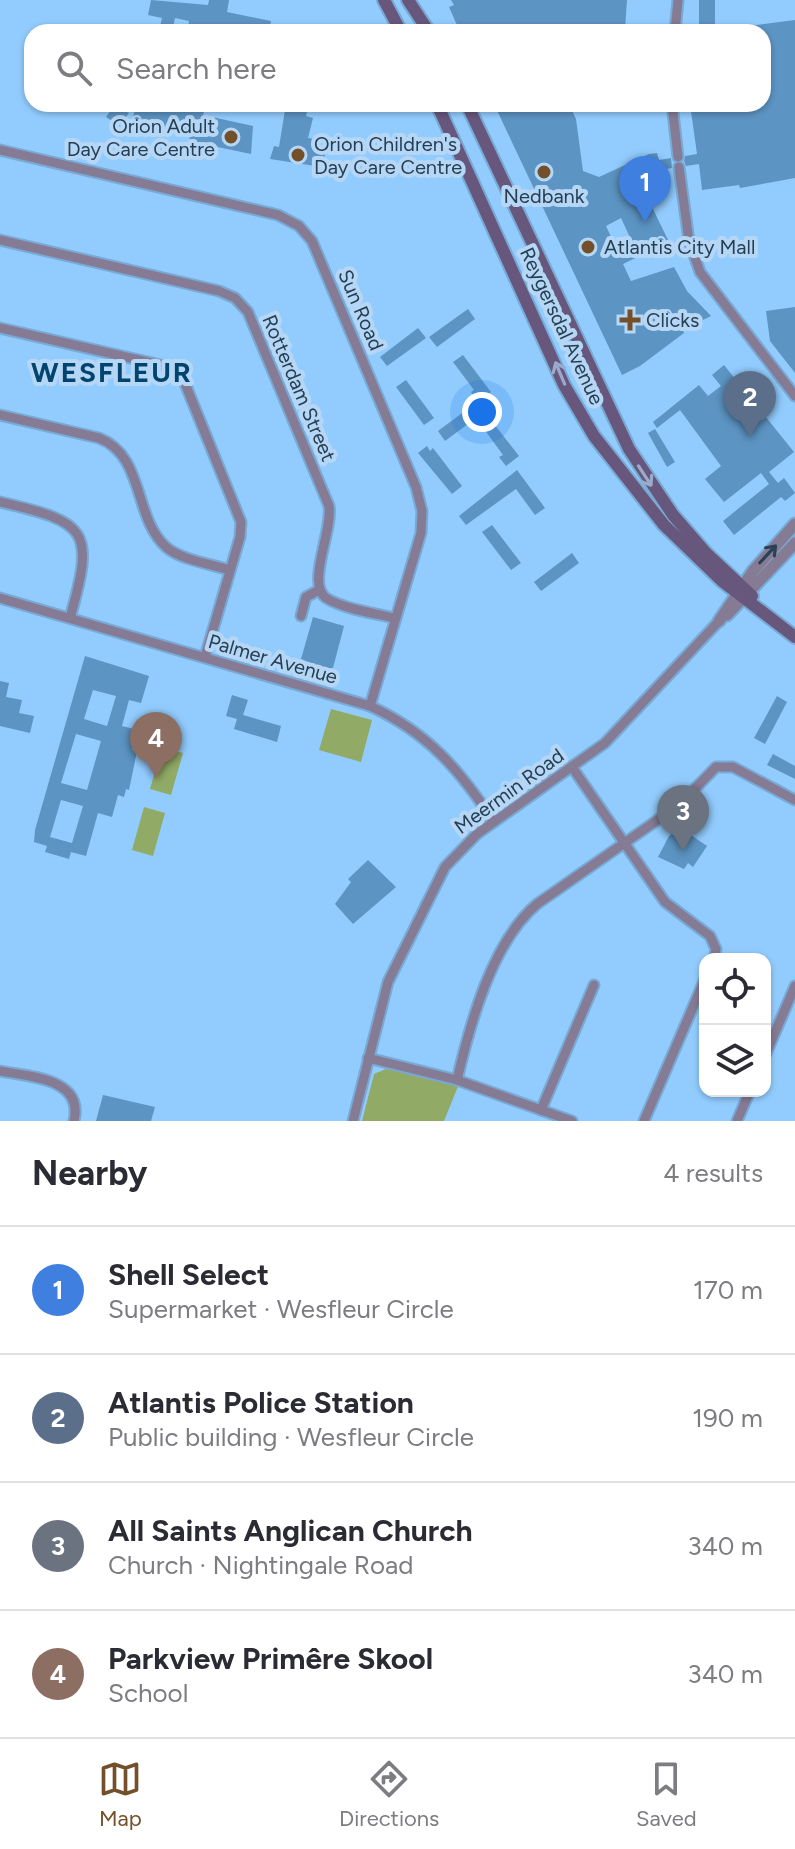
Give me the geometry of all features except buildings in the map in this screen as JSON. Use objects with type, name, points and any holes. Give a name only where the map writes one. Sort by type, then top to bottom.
[{"type":"main road","points":[[384,0],[397,24]]},
{"type":"main road","points":[[408,0],[424,24]]},
{"type":"main road","name":"Reygersdal Avenue","points":[[441,112],[574,404],[609,458],[649,508],[743,592]]},
{"type":"main road","name":"Reygersdal Avenue","points":[[471,112],[629,449],[673,515],[706,553],[756,606],[795,637]]},
{"type":"street","points":[[676,24],[678,0]]},
{"type":"street","points":[[673,112],[689,241],[700,272],[795,396]]},
{"type":"street","name":"Sun Road","points":[[0,150],[278,215],[308,235],[421,503],[421,533],[370,706]]},
{"type":"street","name":"Rotterdam Street","points":[[0,240],[219,291],[245,307],[329,506],[330,529],[317,578],[319,590],[306,597],[301,616]]},
{"type":"street","points":[[0,328],[165,366],[180,376],[240,515],[240,537],[205,657]]},
{"type":"street","points":[[0,415],[99,438],[113,445],[127,463],[162,543],[176,553],[230,570]]},
{"type":"street","points":[[0,502],[55,515],[77,534],[85,562],[70,618]]},
{"type":"street","points":[[743,592],[795,524]]},
{"type":"street","points":[[743,592],[795,543]]},
{"type":"street","points":[[319,590],[331,600],[394,618]]},
{"type":"street","name":"Meermin Road","points":[[353,1121],[385,990],[406,940],[445,867],[469,841],[625,725],[743,592]]},
{"type":"street","name":"Palmer Avenue","points":[[0,598],[370,706],[414,729],[443,753],[494,822]]},
{"type":"street","points":[[457,1080],[475,1006],[522,919],[537,904],[679,805],[710,772],[720,766],[733,767],[795,800]]},
{"type":"street","points":[[572,767],[670,907],[710,936],[715,944],[714,953]]},
{"type":"street","points":[[541,1110],[594,985]]},
{"type":"street","points":[[771,1042],[795,986]]},
{"type":"street","points":[[644,1121],[699,993]]},
{"type":"street","points":[[368,1058],[457,1080],[572,1121]]},
{"type":"street","points":[[0,1071],[65,1087],[75,1101],[74,1121]]},
{"type":"street","points":[[737,1121],[747,1097]]},
{"type":"green space","points":[[331,709],[372,720],[361,762],[319,750]]},
{"type":"green space","points":[[162,747],[183,753],[171,795],[150,789]]},
{"type":"green space","points":[[144,807],[165,813],[153,856],[132,850]]},
{"type":"green space","points":[[388,1068],[459,1084],[444,1121],[362,1121],[374,1074]]},
{"type":"place","name":"Orion Adult Day Care Centre","points":[[231,137]]},
{"type":"place","name":"Orion Children's Day Care Centre","points":[[298,155]]},
{"type":"place","name":"Nedbank","points":[[544,172]]},
{"type":"place","name":"Shell Select","points":[[645,222]]},
{"type":"place","name":"Atlantis City Mall","points":[[588,247]]},
{"type":"place","name":"Clicks","points":[[630,320]]},
{"type":"place","name":"Atlantis Police Station","points":[[750,437]]},
{"type":"place","name":"Parkview Primêre Skool","points":[[156,778]]},
{"type":"place","name":"All Saints Anglican Church","points":[[683,851]]},
{"type":"district","name":"WESFLEUR","points":[[112,372]]}]
